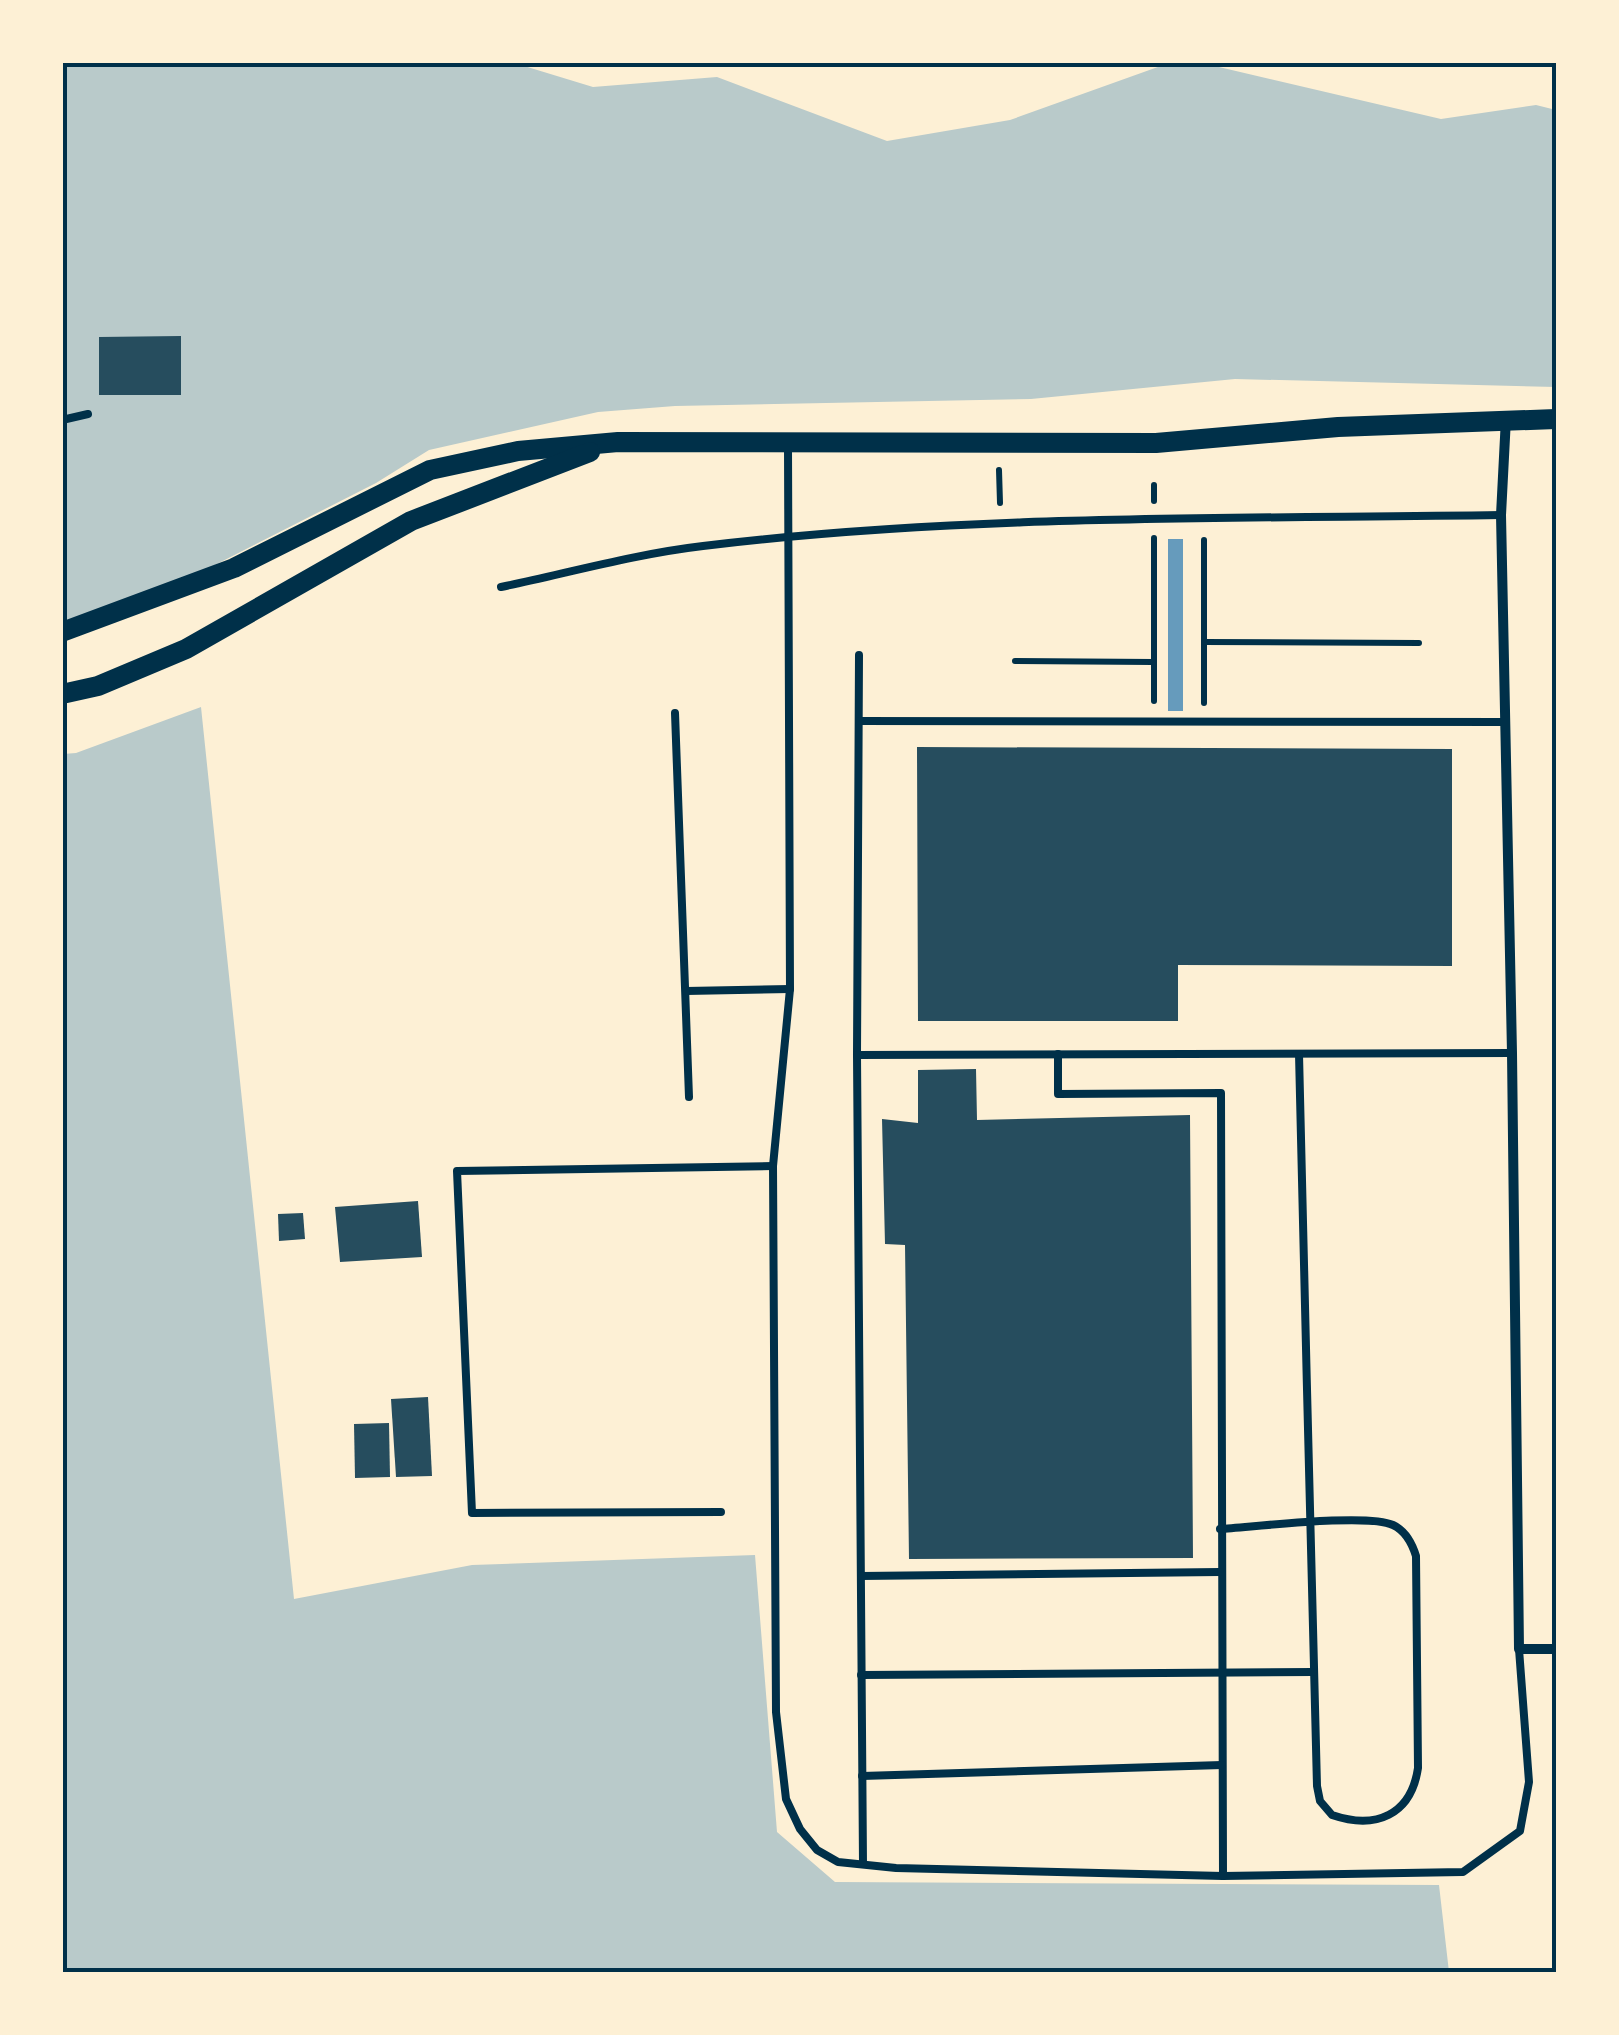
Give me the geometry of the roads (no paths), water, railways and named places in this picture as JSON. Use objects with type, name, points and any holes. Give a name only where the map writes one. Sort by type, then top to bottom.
[{"type":"main road","points":[[62,632],[234,568],[430,470],[518,451],[618,442],[1156,444],[1338,427],[1556,419]]},
{"type":"main road","points":[[62,694],[98,686],[186,650],[411,522],[618,442]]},
{"type":"street","points":[[1506,418],[1501,516],[1519,1649],[1556,1649]]},
{"type":"lane","points":[[62,420],[88,414]]},
{"type":"lane","points":[[788,442],[790,989],[773,1166],[776,1712],[786,1799],[800,1830],[817,1850],[838,1862],[863,1864],[1223,1876],[1463,1872],[1520,1831],[1529,1782],[1519,1649]]},
{"type":"lane","points":[[501,587],[697,547],[790,537],[1001,524],[1501,516]]},
{"type":"lane","points":[[860,655],[857,1054],[863,1864]]},
{"type":"lane","points":[[675,714],[689,1097]]},
{"type":"lane","points":[[859,721],[1505,722]]},
{"type":"lane","points":[[686,990],[790,989]]},
{"type":"lane","points":[[857,1054],[1512,1052]]},
{"type":"lane","points":[[1058,1054],[1058,1094],[1221,1093],[1223,1876]]},
{"type":"lane","points":[[1220,1529],[1312,1522],[1380,1521],[1405,1532],[1416,1556],[1418,1768],[1410,1799],[1392,1814],[1382,1818],[1339,1817],[1326,1811],[1320,1801],[1313,1672],[1312,1522],[1300,1054]]},
{"type":"lane","points":[[722,1512],[472,1513],[457,1171],[773,1166]]},
{"type":"lane","points":[[861,1576],[1220,1572]]},
{"type":"lane","points":[[861,1675],[1313,1672]]},
{"type":"lane","points":[[862,1776],[1222,1765]]},
{"type":"water","points":[[1168,539],[1183,539],[1183,711],[1168,711]]}]
